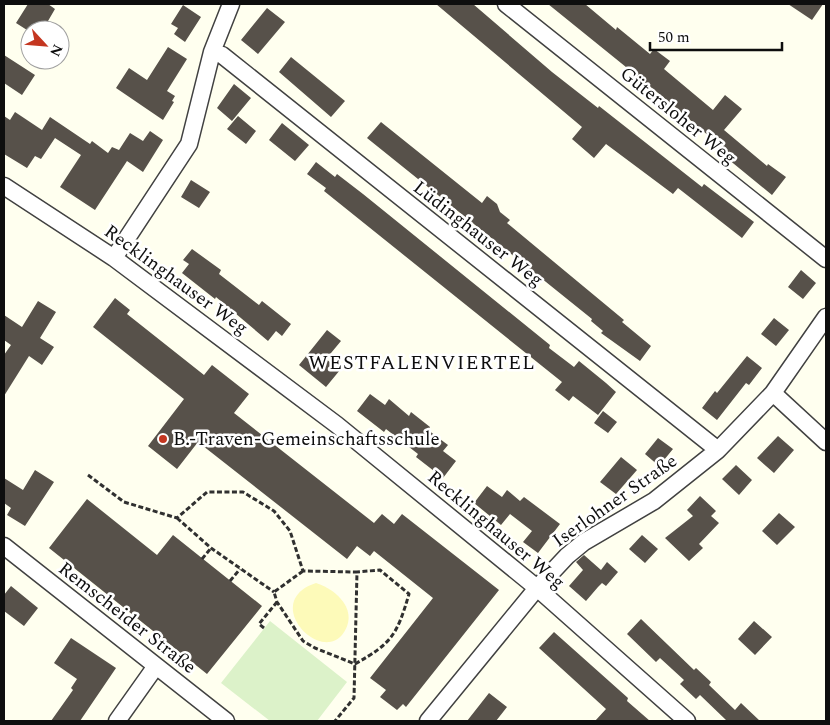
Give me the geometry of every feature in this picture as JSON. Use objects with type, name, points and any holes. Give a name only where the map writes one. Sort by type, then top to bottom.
[{"type":"street","points":[[114,258],[189,144],[212,52],[231,4]]},
{"type":"street","name":"Gütersloher Weg","points":[[506,4],[826,259]]},
{"type":"street","name":"Lüdinghauser Weg","points":[[212,52],[222,55],[718,450]]},
{"type":"street","name":"Recklinghauser Weg","points":[[4,186],[114,258],[337,425],[537,588],[688,721]]},
{"type":"street","name":"Iserlohner Straße","points":[[428,721],[537,588],[567,556],[584,542],[654,501],[718,450],[773,393],[826,317]]},
{"type":"street","points":[[773,393],[826,442]]},
{"type":"street","name":"Remscheider Straße","points":[[4,546],[226,721]]},
{"type":"street","points":[[117,721],[156,666]]},
{"type":"path","points":[[88,475],[124,502],[176,518],[211,548],[274,592],[276,602],[303,640],[315,648],[354,664]]},
{"type":"path","points":[[176,518],[207,492],[243,492],[274,511],[290,532],[303,571]]},
{"type":"path","points":[[202,558],[211,548]]},
{"type":"path","points":[[230,581],[240,569]]},
{"type":"path","points":[[274,592],[303,571],[357,572],[380,570],[409,594],[402,619],[391,640],[378,651],[354,664]]},
{"type":"path","points":[[335,721],[354,698],[357,572]]},
{"type":"path","points":[[264,628],[259,624],[276,602]]},
{"type":"sand","points":[[316,583],[339,596],[347,610],[349,618],[347,626],[342,635],[332,642],[320,641],[309,636],[299,626],[294,615],[293,603],[300,592]]},
{"type":"green space","points":[[270,621],[347,682],[317,721],[270,721],[221,683]]},
{"type":"building","points":[[28,4],[48,4],[55,9],[49,20],[20,20],[20,26],[16,23]]},
{"type":"building","points":[[436,4],[473,4],[552,72],[598,108],[599,106],[702,187],[704,184],[754,222],[742,238],[678,188],[673,194],[606,144],[594,158],[572,139],[582,127]]},
{"type":"building","points":[[548,4],[585,4],[616,30],[617,27],[650,54],[654,49],[670,61],[664,69],[713,110],[725,95],[742,109],[724,130],[767,166],[768,164],[786,177],[772,195],[728,159],[731,155],[668,101]]},
{"type":"building","points":[[788,4],[823,4],[812,20]]},
{"type":"building","points":[[183,5],[201,17],[185,42],[174,34],[178,28],[171,24]]},
{"type":"building","points":[[267,8],[285,22],[258,54],[241,40]]},
{"type":"building","points":[[168,47],[187,59],[167,91],[175,96],[172,101],[174,102],[163,120],[116,88],[129,68],[147,80]]},
{"type":"building","points":[[4,55],[20,65],[20,70],[27,70],[35,75],[22,95],[4,83]]},
{"type":"building","points":[[291,57],[345,101],[331,117],[279,72]]},
{"type":"building","points":[[234,84],[251,98],[232,121],[217,108]]},
{"type":"building","points":[[15,112],[42,130],[50,117],[90,144],[92,141],[108,153],[112,147],[119,150],[130,133],[143,141],[150,131],[163,140],[143,172],[127,161],[95,210],[60,187],[81,155],[55,138],[41,159],[35,156],[27,168],[4,154],[4,116],[10,120]]},
{"type":"building","points":[[238,116],[256,131],[246,144],[227,129]]},
{"type":"building","points":[[381,122],[482,203],[487,196],[497,204],[500,212],[510,220],[507,223],[624,320],[622,322],[651,346],[640,361],[601,333],[603,331],[591,321],[592,319],[367,138]]},
{"type":"building","points":[[282,123],[309,145],[295,161],[269,140]]},
{"type":"building","points":[[316,162],[335,177],[337,174],[363,194],[550,345],[549,348],[574,367],[579,361],[606,383],[616,392],[598,415],[573,396],[569,401],[555,390],[562,382],[324,191],[326,188],[307,174]]},
{"type":"building","points":[[191,180],[210,192],[199,208],[181,197]]},
{"type":"building","points":[[192,249],[221,270],[219,274],[259,305],[262,301],[291,324],[282,336],[276,331],[268,341],[216,297],[215,299],[182,273],[189,264],[183,260]]},
{"type":"building","points":[[801,270],[816,283],[803,299],[788,287]]},
{"type":"building","points":[[115,298],[130,310],[127,314],[204,375],[212,365],[249,394],[234,413],[374,523],[382,514],[394,524],[402,514],[499,590],[406,707],[403,704],[397,710],[380,697],[386,690],[370,678],[433,598],[374,551],[370,556],[357,546],[347,559],[198,442],[177,469],[148,446],[184,399],[93,327]]},
{"type":"building","points":[[38,301],[56,312],[40,338],[54,347],[42,365],[29,356],[4,396],[4,355],[11,345],[4,340],[4,315],[22,327]]},
{"type":"building","points":[[774,318],[789,330],[776,346],[761,334]]},
{"type":"building","points":[[327,330],[341,341],[326,359],[340,370],[326,387],[299,365]]},
{"type":"building","points":[[747,356],[762,368],[749,385],[746,383],[717,420],[702,408],[715,391],[717,393]]},
{"type":"building","points":[[370,394],[385,405],[389,399],[409,416],[411,412],[430,427],[428,430],[448,445],[443,451],[456,461],[443,478],[416,457],[418,454],[386,429],[384,432],[357,411]]},
{"type":"building","points":[[603,411],[617,422],[608,433],[594,423]]},
{"type":"building","points":[[778,436],[794,450],[774,473],[757,458]]},
{"type":"building","points":[[658,438],[673,449],[659,466],[645,454]]},
{"type":"building","points":[[621,457],[637,470],[616,494],[600,482]]},
{"type":"building","points":[[736,465],[752,480],[739,495],[722,479]]},
{"type":"building","points":[[35,470],[54,482],[25,526],[7,515],[11,508],[4,503],[4,478],[23,490]]},
{"type":"building","points":[[487,486],[502,497],[507,490],[520,501],[524,497],[560,524],[538,553],[523,542],[532,531],[510,514],[501,525],[474,503]]},
{"type":"building","points":[[700,496],[716,511],[711,516],[719,523],[699,544],[703,548],[689,561],[665,538],[693,516],[687,510]]},
{"type":"building","points":[[87,499],[157,555],[173,535],[262,606],[207,674],[49,548]]},
{"type":"building","points":[[779,513],[795,527],[777,545],[762,531]]},
{"type":"building","points":[[642,535],[658,549],[645,563],[629,549]]},
{"type":"building","points":[[584,555],[601,570],[607,562],[618,572],[606,586],[602,583],[586,601],[569,586],[583,570],[576,562]]},
{"type":"building","points":[[11,586],[38,608],[24,626],[4,611],[4,595]]},
{"type":"building","points":[[641,619],[694,670],[696,668],[711,682],[709,685],[735,710],[741,703],[760,721],[724,721],[726,720],[700,695],[696,699],[680,684],[684,680],[660,658],[656,662],[627,634]]},
{"type":"building","points":[[754,621],[772,637],[755,655],[738,639]]},
{"type":"building","points":[[554,632],[628,698],[627,701],[650,721],[595,721],[606,709],[539,648]]},
{"type":"building","points":[[71,638],[116,668],[80,721],[51,721],[73,690],[71,688],[77,679],[54,663]]},
{"type":"building","points":[[489,693],[507,707],[496,721],[467,721]]},
{"type":"place","name":"B.-Traven-Gemeinschaftsschule","points":[[163,439]]},
{"type":"district","name":"WESTFALENVIERTEL","points":[[422,363]]}]
